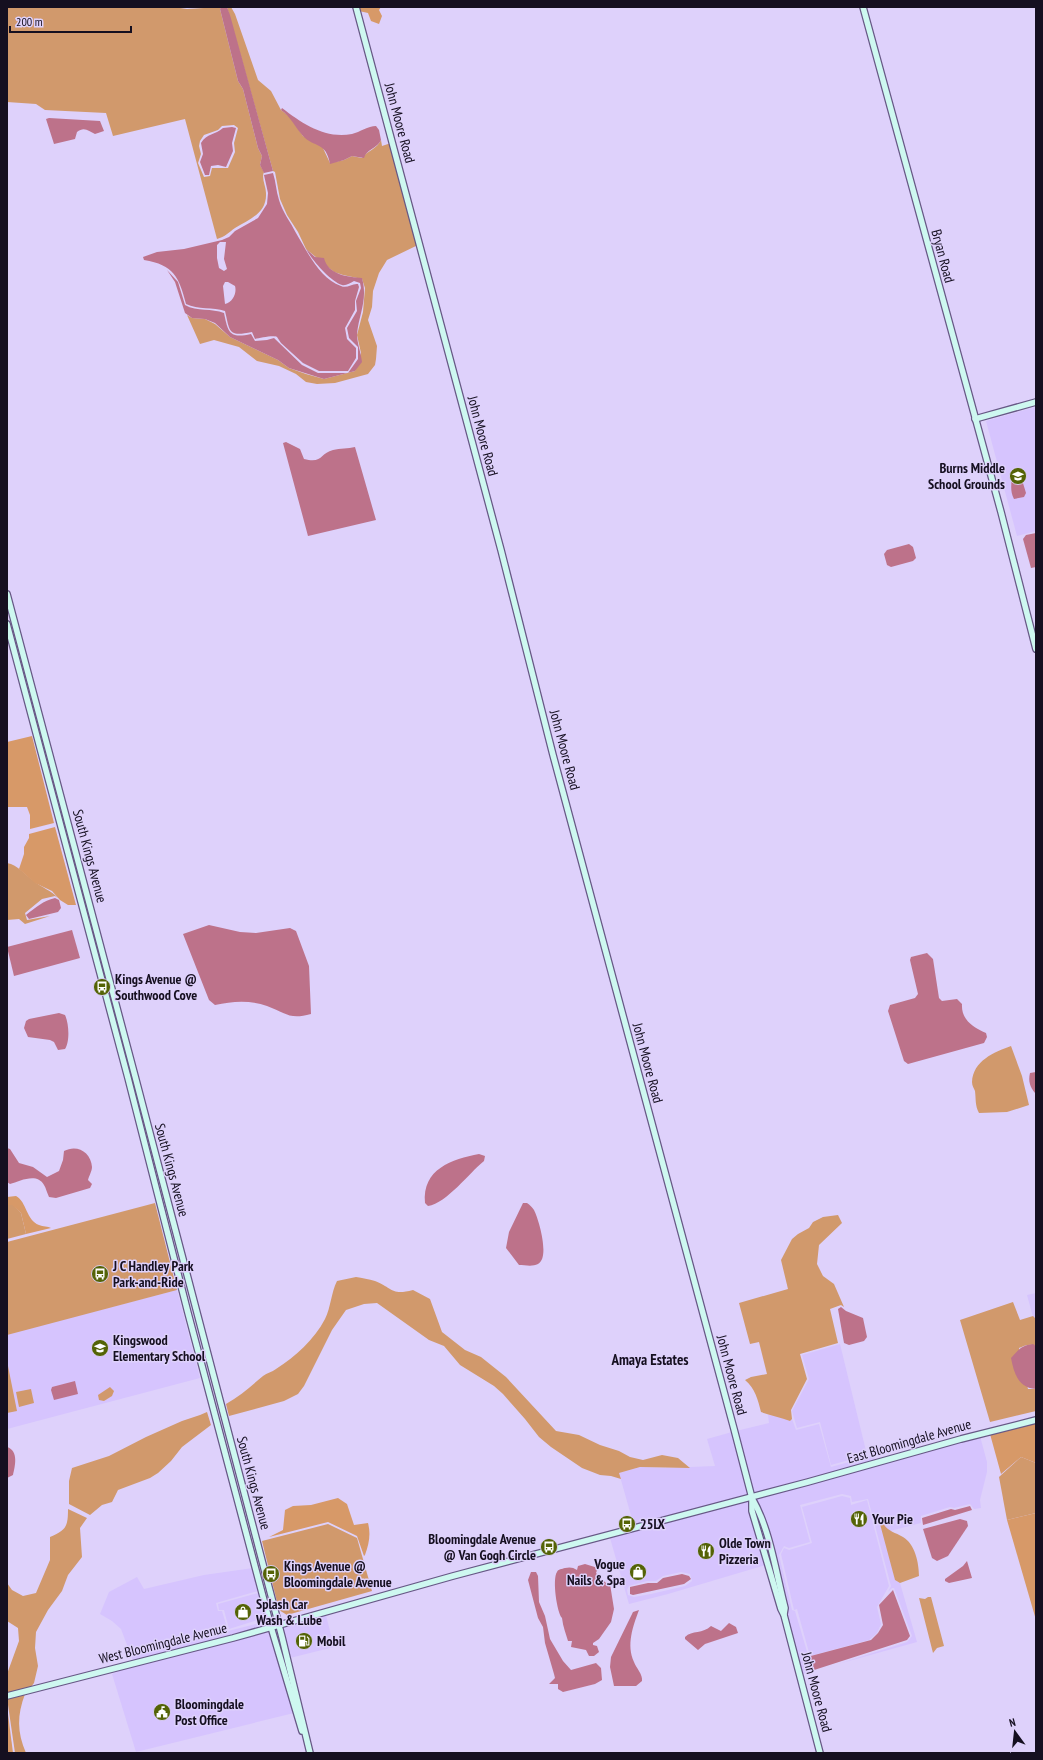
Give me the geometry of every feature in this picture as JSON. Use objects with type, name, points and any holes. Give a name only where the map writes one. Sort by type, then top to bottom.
[{"type":"main road","name":"John Moore Road","points":[[356,7],[752,1498],[758,1509],[767,1538],[785,1608],[784,1614],[820,1753]]},
{"type":"main road","name":"Bryan Road","points":[[863,7],[1001,512],[1036,649]]},
{"type":"main road","points":[[975,419],[1036,402]]},
{"type":"main road","name":"South Kings Avenue","points":[[7,594],[279,1625],[310,1753]]},
{"type":"main road","name":"South Kings Avenue","points":[[7,624],[128,1078],[271,1627],[286,1682],[310,1753]]},
{"type":"main road","points":[[29,706],[36,704]]},
{"type":"main road","name":"East Bloomingdale Avenue","points":[[789,1488],[961,1439],[1036,1420]]},
{"type":"main road","name":"West Bloomingdale Avenue","points":[[7,1696],[279,1625],[460,1575],[789,1488]]},
{"type":"shaded area","points":[[7,7],[173,7],[187,9],[221,7],[220,9],[238,81],[243,89],[258,148],[262,156],[260,165],[264,172],[263,177],[266,193],[264,206],[252,218],[225,236],[217,239],[185,119],[113,136],[106,113],[45,110],[36,104],[7,102]],"holes":[[[234,125],[238,128],[234,143],[235,152],[228,168],[212,168],[210,176],[204,177],[198,163],[201,154],[199,146],[200,141],[204,135],[218,130],[222,126]]]},
{"type":"shaded area","points":[[221,7],[227,7],[230,15],[273,171],[264,173],[260,165],[262,156],[258,148],[243,89],[238,81],[220,9]]},
{"type":"shaded area","points":[[227,7],[231,7],[235,14],[258,80],[271,91],[281,110],[290,117],[303,136],[322,146],[330,163],[344,160],[352,156],[362,158],[381,140],[382,146],[391,143],[418,245],[387,260],[379,273],[373,291],[372,307],[368,320],[377,346],[376,359],[375,365],[368,374],[335,383],[317,384],[306,382],[296,374],[279,366],[257,361],[239,347],[214,340],[200,344],[187,315],[192,318],[205,319],[215,324],[230,337],[278,360],[289,368],[324,379],[355,371],[361,353],[357,335],[363,312],[365,288],[362,279],[334,272],[306,249],[298,232],[287,215],[280,199],[275,172],[273,171]]},
{"type":"shaded area","points":[[358,7],[381,7],[379,10],[382,16],[379,24],[371,21],[368,13],[359,11]]},
{"type":"shaded area","points":[[282,108],[306,125],[333,134],[352,134],[376,126],[379,130],[381,140],[365,155],[364,158],[352,156],[330,164],[323,148],[307,140],[281,110]]},
{"type":"shaded area","points":[[46,119],[100,121],[104,131],[95,134],[82,129],[77,132],[75,139],[54,144]]},
{"type":"shaded area","points":[[223,128],[236,128],[232,143],[233,151],[226,167],[218,165],[211,166],[209,175],[205,175],[200,162],[203,154],[201,143],[206,137]]},
{"type":"shaded area","points":[[273,173],[282,209],[309,256],[326,277],[343,287],[358,284],[359,287],[355,301],[355,310],[345,328],[347,339],[356,348],[356,358],[348,371],[319,371],[303,363],[275,336],[255,339],[252,332],[238,334],[234,333],[229,328],[225,311],[195,307],[186,304],[181,286],[174,274],[162,265],[144,260],[143,257],[157,252],[184,249],[222,240],[258,218],[267,204],[268,193],[264,175]],"holes":[[[220,242],[226,242],[224,259],[227,269],[224,271],[219,268],[217,258],[217,245]],[[225,282],[235,286],[235,294],[232,299],[225,304],[223,286]]]},
{"type":"shaded area","points":[[306,249],[315,257],[324,258],[326,264],[334,272],[345,276],[362,278],[364,286],[364,300],[357,334],[362,362],[355,371],[348,373],[358,359],[358,347],[349,338],[347,328],[357,311],[356,301],[361,288],[360,283],[354,281],[342,285],[337,283],[322,270],[312,259]]},
{"type":"shaded area","points":[[167,270],[178,282],[185,305],[224,313],[228,329],[234,335],[238,336],[251,334],[255,341],[274,338],[302,365],[318,373],[347,373],[324,379],[289,368],[278,360],[230,337],[215,323],[205,319],[192,318],[185,313],[175,282]]},
{"type":"shaded area","name":"Burns Middle School Grounds","points":[[1036,407],[1036,531],[1017,536],[986,421]]},
{"type":"shaded area","points":[[286,442],[300,449],[304,459],[310,460],[321,458],[329,451],[355,447],[376,520],[308,536],[283,443]]},
{"type":"shaded area","points":[[1019,470],[1026,493],[1024,497],[1014,499],[1011,489],[1013,471]]},
{"type":"shaded area","points":[[1036,533],[1036,567],[1031,568],[1023,539],[1026,535]]},
{"type":"shaded area","points":[[909,544],[913,547],[916,558],[913,561],[891,567],[887,565],[884,554],[887,550]]},
{"type":"shaded area","points":[[32,736],[54,823],[30,829],[30,815],[27,807],[7,807],[7,742]]},
{"type":"shaded area","points":[[55,827],[76,905],[68,905],[60,900],[52,891],[35,883],[19,869],[24,854],[24,847],[29,838],[29,834]]},
{"type":"shaded area","points":[[7,863],[18,868],[58,898],[55,896],[42,899],[25,913],[27,920],[50,916],[25,924],[19,919],[7,920]]},
{"type":"shaded area","points":[[55,898],[59,900],[61,908],[58,912],[29,919],[26,915],[36,907]]},
{"type":"shaded area","points":[[209,925],[240,932],[256,933],[290,928],[296,931],[309,966],[311,1014],[304,1016],[292,1016],[267,1006],[254,1003],[235,1002],[215,1005],[209,1000],[183,934]]},
{"type":"shaded area","points":[[72,930],[80,958],[14,976],[7,947]]},
{"type":"shaded area","points":[[927,953],[933,959],[939,998],[942,1001],[957,999],[962,1004],[962,1010],[966,1019],[972,1025],[986,1033],[987,1037],[984,1043],[908,1064],[904,1061],[888,1011],[890,1005],[915,998],[918,994],[910,960],[911,957]]},
{"type":"shaded area","points":[[59,1013],[65,1015],[67,1023],[68,1037],[67,1046],[65,1049],[58,1050],[54,1042],[50,1040],[28,1037],[24,1028],[26,1021],[29,1019]]},
{"type":"shaded area","points":[[1011,1046],[1022,1076],[1029,1105],[1007,1112],[979,1113],[972,1083],[976,1068],[991,1054]]},
{"type":"shaded area","points":[[1036,1072],[1035,1093],[1029,1079],[1030,1073]]},
{"type":"shaded area","points":[[7,1148],[10,1149],[19,1163],[33,1167],[47,1177],[59,1171],[63,1160],[64,1151],[74,1148],[78,1149],[89,1157],[91,1162],[92,1169],[88,1180],[92,1184],[90,1188],[56,1198],[49,1197],[44,1185],[37,1179],[28,1178],[10,1184],[7,1182]]},
{"type":"shaded area","points":[[479,1154],[485,1156],[484,1161],[458,1187],[435,1204],[428,1206],[425,1203],[425,1191],[428,1182],[434,1174],[449,1163]]},
{"type":"shaded area","points":[[16,1196],[20,1199],[31,1219],[35,1223],[51,1228],[26,1234],[21,1213],[12,1205],[7,1205],[7,1197]]},
{"type":"shaded area","points":[[155,1203],[177,1290],[7,1335],[7,1242]]},
{"type":"shaded area","points":[[523,1203],[527,1203],[534,1210],[543,1247],[543,1254],[538,1264],[528,1266],[519,1265],[506,1248],[509,1232]]},
{"type":"shaded area","points":[[12,1204],[21,1213],[26,1234],[7,1239],[7,1205]]},
{"type":"shaded area","points":[[838,1215],[842,1223],[819,1245],[817,1264],[823,1276],[834,1284],[844,1307],[841,1305],[830,1309],[838,1343],[800,1354],[807,1379],[791,1410],[792,1419],[790,1421],[768,1415],[761,1412],[754,1390],[745,1380],[751,1377],[767,1374],[759,1342],[750,1344],[739,1303],[788,1289],[781,1260],[792,1239],[809,1228],[813,1222],[823,1217]]},
{"type":"shaded area","points":[[356,1277],[375,1281],[396,1292],[413,1290],[430,1299],[442,1332],[465,1350],[481,1357],[506,1377],[556,1431],[579,1435],[630,1457],[643,1460],[662,1455],[678,1458],[690,1468],[640,1467],[619,1473],[621,1479],[600,1475],[582,1468],[539,1437],[503,1394],[494,1386],[460,1365],[444,1346],[429,1340],[377,1303],[364,1304],[346,1310],[332,1330],[304,1386],[298,1394],[284,1401],[229,1416],[226,1404],[263,1376],[291,1359],[316,1334],[327,1314],[333,1290],[337,1281]]},
{"type":"shaded area","name":"Kingswood Elementary School","points":[[177,1290],[200,1378],[7,1429],[7,1334]]},
{"type":"shaded area","points":[[1036,1293],[1036,1328],[1027,1295]]},
{"type":"shaded area","points":[[1013,1302],[1020,1320],[1033,1316],[1036,1319],[1036,1346],[1029,1345],[1019,1348],[1028,1389],[1036,1389],[1036,1411],[990,1422],[960,1320]]},
{"type":"shaded area","points":[[841,1307],[846,1311],[863,1318],[867,1337],[864,1341],[849,1345],[844,1343],[838,1309]]},
{"type":"shaded area","points":[[840,1344],[867,1455],[831,1465],[820,1422],[797,1428],[792,1411],[809,1379],[802,1355]]},
{"type":"shaded area","points":[[1033,1344],[1036,1346],[1036,1389],[1025,1386],[1021,1383],[1015,1374],[1011,1358],[1020,1348]]},
{"type":"shaded area","points":[[7,1361],[17,1411],[7,1413]]},
{"type":"shaded area","points":[[75,1381],[78,1394],[54,1400],[51,1390],[52,1387]]},
{"type":"shaded area","points":[[110,1387],[114,1391],[112,1396],[104,1401],[99,1400],[98,1395]]},
{"type":"shaded area","points":[[31,1389],[34,1403],[19,1407],[16,1392]]},
{"type":"shaded area","points":[[207,1412],[211,1425],[182,1447],[171,1461],[158,1473],[150,1478],[118,1490],[112,1502],[102,1505],[90,1515],[69,1504],[69,1481],[72,1468],[109,1456],[146,1437]]},
{"type":"shaded area","points":[[768,1415],[778,1416],[790,1421],[792,1419],[796,1430],[819,1424],[831,1467],[874,1455],[875,1460],[753,1495],[736,1431],[769,1423]]},
{"type":"shaded area","points":[[1036,1423],[1036,1463],[1021,1457],[1001,1474],[990,1434]]},
{"type":"shaded area","points":[[732,1432],[749,1496],[634,1526],[619,1473],[640,1467],[666,1468],[715,1466],[707,1439]]},
{"type":"shaded area","points":[[980,1436],[987,1462],[987,1472],[980,1500],[981,1508],[974,1509],[970,1504],[954,1508],[950,1507],[921,1516],[921,1523],[890,1531],[886,1530],[883,1524],[895,1580],[900,1583],[917,1642],[838,1664],[907,1642],[912,1636],[894,1588],[888,1592],[891,1586],[868,1499],[852,1502],[851,1496],[842,1494],[800,1505],[810,1542],[789,1548],[784,1546],[779,1555],[792,1610],[795,1611],[808,1655],[805,1657],[810,1672],[802,1674],[760,1508],[755,1499]]},
{"type":"shaded area","points":[[7,1447],[11,1449],[15,1455],[15,1467],[13,1475],[7,1478]]},
{"type":"shaded area","points":[[1021,1457],[1036,1463],[1036,1513],[1007,1520],[999,1477]]},
{"type":"shaded area","points":[[842,1496],[850,1498],[851,1505],[867,1500],[889,1586],[877,1607],[881,1624],[877,1633],[869,1640],[810,1656],[797,1609],[794,1610],[781,1554],[784,1548],[789,1550],[812,1543],[802,1507]]},
{"type":"shaded area","points":[[338,1498],[347,1504],[354,1525],[368,1523],[369,1539],[364,1556],[357,1536],[328,1522],[269,1537],[283,1530],[285,1510],[293,1506],[311,1505]]},
{"type":"shaded area","points":[[750,1501],[766,1565],[629,1604],[610,1538]],"holes":[[[681,1572],[690,1574],[692,1581],[685,1586],[634,1597],[628,1595],[627,1590],[629,1586],[647,1581],[656,1581],[663,1576]]]},
{"type":"shaded area","points":[[970,1506],[972,1510],[923,1525],[922,1518],[951,1509],[955,1510]]},
{"type":"shaded area","points":[[68,1509],[87,1518],[80,1528],[82,1557],[68,1575],[62,1591],[48,1610],[36,1632],[35,1648],[38,1666],[34,1683],[31,1687],[7,1693],[7,1674],[19,1641],[18,1628],[7,1621],[7,1583],[12,1590],[23,1596],[36,1593],[50,1560],[50,1537],[63,1530],[67,1524]]},
{"type":"shaded area","points":[[1036,1513],[1036,1620],[1007,1520]]},
{"type":"shaded area","points":[[960,1519],[967,1521],[968,1526],[948,1556],[937,1561],[932,1558],[923,1529]]},
{"type":"shaded area","points":[[883,1523],[889,1530],[903,1537],[911,1544],[916,1554],[919,1576],[900,1583],[895,1580],[880,1524]]},
{"type":"shaded area","points":[[328,1524],[357,1538],[372,1591],[287,1615],[279,1610],[262,1541]]},
{"type":"shaded area","points":[[967,1561],[972,1578],[949,1583],[945,1581],[945,1579],[963,1566]]},
{"type":"shaded area","points":[[585,1564],[598,1568],[596,1573],[607,1584],[610,1584],[614,1609],[611,1622],[599,1639],[593,1643],[593,1645],[597,1646],[599,1652],[594,1656],[589,1656],[586,1650],[571,1647],[572,1641],[568,1641],[562,1618],[558,1610],[556,1596],[555,1581],[558,1571],[568,1567],[577,1570],[578,1566]]},
{"type":"shaded area","points":[[253,1568],[263,1607],[258,1591],[216,1603],[218,1611],[222,1611],[228,1631],[260,1623],[265,1614],[268,1626],[133,1661],[121,1629],[112,1621],[100,1614],[109,1592],[137,1577],[144,1589],[204,1575]]},
{"type":"shaded area","points":[[531,1572],[536,1572],[538,1576],[539,1602],[545,1616],[550,1639],[563,1661],[571,1670],[596,1663],[601,1668],[602,1680],[595,1684],[563,1692],[558,1689],[558,1684],[549,1684],[555,1678],[545,1643],[543,1627],[538,1618],[528,1580]]},
{"type":"shaded area","points":[[682,1574],[689,1576],[691,1579],[684,1584],[633,1595],[630,1594],[630,1587],[648,1583],[657,1583],[663,1578]]},
{"type":"shaded area","points":[[893,1590],[910,1636],[907,1640],[811,1671],[807,1657],[871,1640],[883,1625],[879,1605]]},
{"type":"shaded area","name":"Splash Car Wash & Lube","points":[[258,1593],[263,1613],[261,1619],[229,1629],[224,1610],[219,1610],[218,1604]]},
{"type":"shaded area","points":[[931,1597],[944,1646],[937,1648],[933,1653],[919,1598],[925,1599]]},
{"type":"shaded area","points":[[639,1610],[630,1642],[632,1656],[642,1681],[636,1686],[614,1686],[610,1667],[611,1657],[633,1612]]},
{"type":"shaded area","points":[[326,1615],[334,1647],[290,1658],[282,1627]]},
{"type":"shaded area","points":[[729,1623],[736,1627],[738,1633],[705,1644],[698,1650],[685,1639],[685,1637],[691,1633],[705,1630],[711,1626],[721,1631]]},
{"type":"shaded area","points":[[270,1630],[294,1713],[136,1752],[112,1674],[132,1666]]},
{"type":"shaded area","points":[[25,1694],[19,1716],[19,1724],[21,1738],[26,1753],[15,1753],[7,1698]]},
{"type":"shaded area","points":[[7,1706],[13,1753],[7,1753]]},
{"type":"place","name":"Burns Middle School Grounds","points":[[1018,476]]},
{"type":"place","name":"Kings Avenue @ Southwood Cove","points":[[102,987]]},
{"type":"place","name":"J C Handley Park Park-and-Ride","points":[[100,1274]]},
{"type":"place","name":"Kingswood Elementary School","points":[[100,1348]]},
{"type":"place","name":"Your Pie","points":[[859,1519]]},
{"type":"place","name":"25LX","points":[[627,1524]]},
{"type":"place","name":"Bloomingdale Avenue @ Van Gogh Circle","points":[[549,1547]]},
{"type":"place","name":"Olde Town Pizzeria","points":[[706,1551]]},
{"type":"place","name":"Vogue Nails & Spa","points":[[638,1572]]},
{"type":"place","name":"Kings Avenue @ Bloomingdale Avenue","points":[[271,1574]]},
{"type":"place","name":"Splash Car Wash & Lube","points":[[243,1612]]},
{"type":"place","name":"Mobil","points":[[304,1641]]},
{"type":"place","name":"Bloomingdale Post Office","points":[[162,1712]]},
{"type":"district","name":"Amaya Estates","points":[[650,1359]]}]
